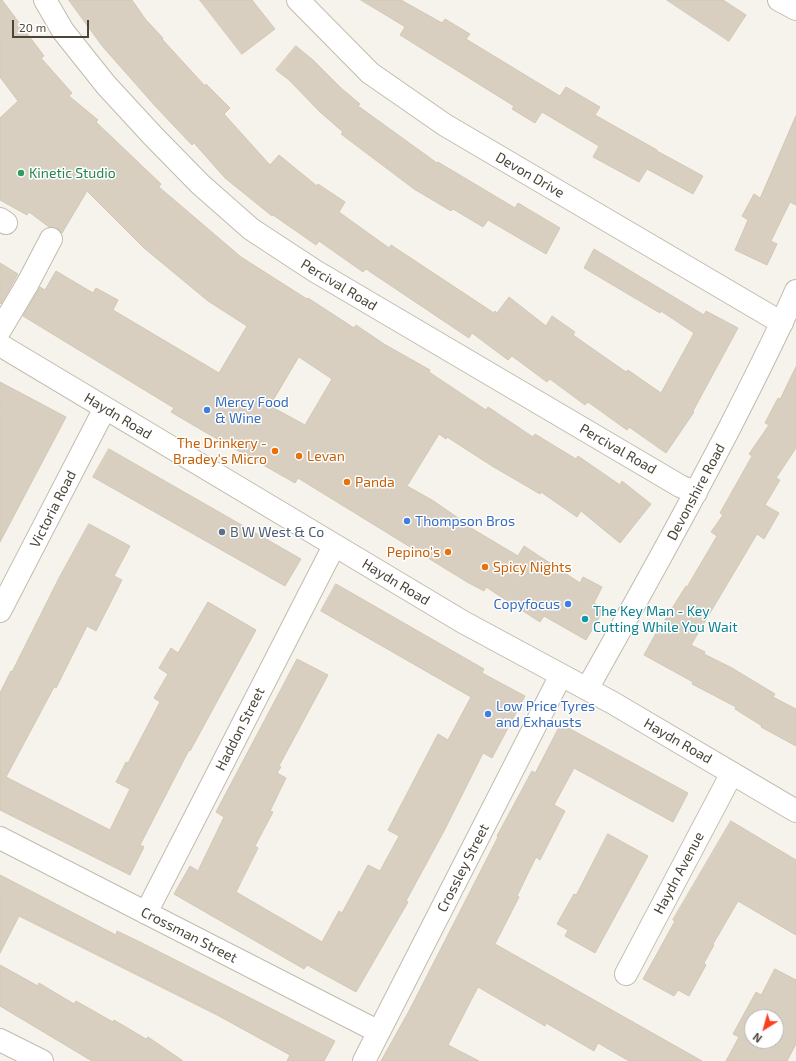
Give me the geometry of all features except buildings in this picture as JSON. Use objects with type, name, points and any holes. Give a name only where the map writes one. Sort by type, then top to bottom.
[{"type":"street","name":"Percival Road","points":[[45,0],[63,31],[112,91],[200,184],[251,229],[315,271],[640,462],[696,493]]},
{"type":"street","name":"Devon Drive","points":[[298,0],[370,73],[445,125],[782,323]]},
{"type":"street","points":[[780,0],[796,9]]},
{"type":"street","points":[[0,330],[28,283],[51,239]]},
{"type":"street","name":"Devonshire Road","points":[[587,689],[696,493],[782,323],[796,291]]},
{"type":"street","name":"Haydn Road","points":[[0,346],[463,622],[613,703],[796,811]]},
{"type":"street","name":"Victoria Road","points":[[0,611],[105,408]]},
{"type":"street","name":"Haddon Street","points":[[146,913],[334,546]]},
{"type":"street","name":"Crossley Street","points":[[364,1061],[561,675]]},
{"type":"street","name":"Haydn Avenue","points":[[626,974],[732,773]]},
{"type":"street","name":"Crossman Street","points":[[0,838],[379,1032]]},
{"type":"street","points":[[0,1040],[42,1061]]},
{"type":"place","name":"Kinetic Studio","points":[[21,173]]},
{"type":"place","name":"Mercy Food & Wine","points":[[207,410]]},
{"type":"place","name":"The Drinkery - Bradey's Micro","points":[[275,451]]},
{"type":"place","name":"Levan","points":[[299,456]]},
{"type":"place","name":"Panda","points":[[347,482]]},
{"type":"place","name":"Thompson Bros","points":[[407,521]]},
{"type":"place","name":"B W West & Co","points":[[222,532]]},
{"type":"place","name":"Pepino's","points":[[448,552]]},
{"type":"place","name":"Spicy Nights","points":[[485,567]]},
{"type":"place","name":"Copyfocus","points":[[568,604]]},
{"type":"place","name":"The Key Man - Key Cutting While You Wait","points":[[585,619]]},
{"type":"place","name":"Low Price Tyres and Exhausts","points":[[488,714]]}]
